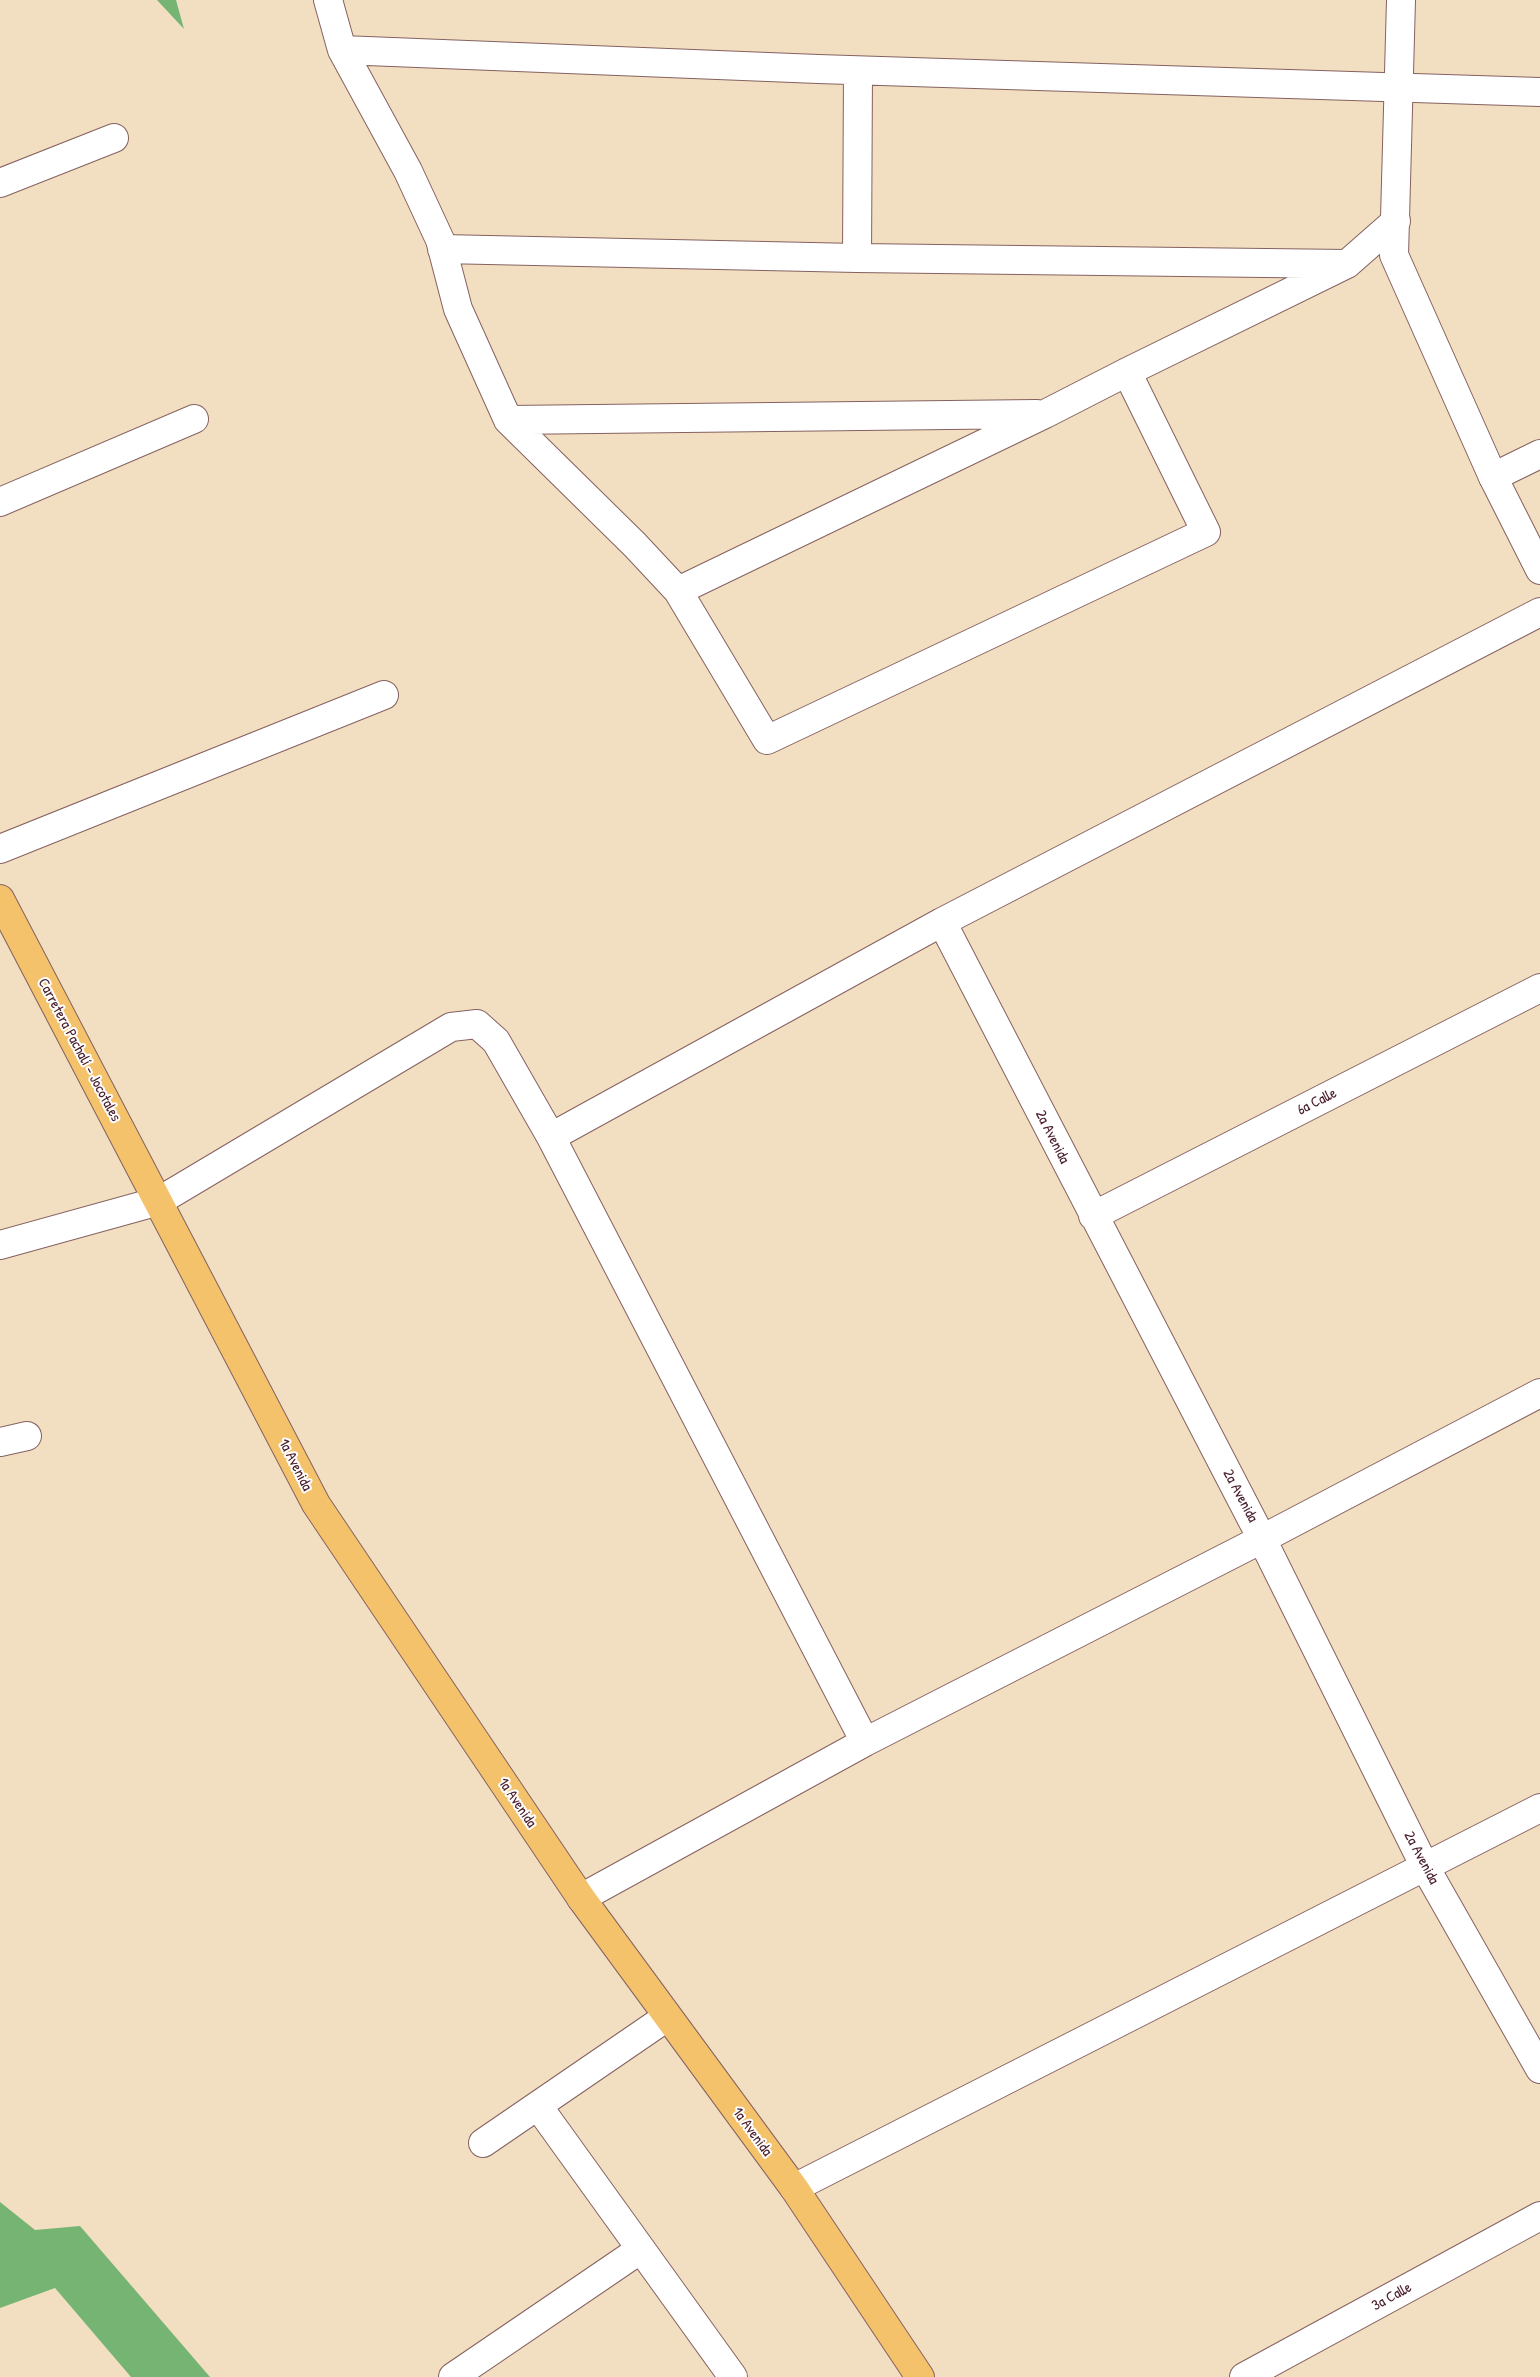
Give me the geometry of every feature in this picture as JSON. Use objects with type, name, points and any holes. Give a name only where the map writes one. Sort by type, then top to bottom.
[{"type":"main road","name":"Carretera Pachalí - Jocotales","points":[[0,900],[159,1201]]},
{"type":"main road","name":"1a Avenida","points":[[159,1201],[316,1504],[581,1898],[794,2188],[920,2377]]},
{"type":"street","points":[[328,0],[342,50],[408,171],[440,240],[458,309],[508,420],[635,545],[678,591],[767,740],[1206,532],[1127,372]]},
{"type":"street","points":[[1401,0],[1394,255],[1493,477],[1540,570]]},
{"type":"street","points":[[342,50],[858,71],[1540,92]]},
{"type":"street","points":[[857,258],[858,71]]},
{"type":"street","points":[[0,183],[114,138]]},
{"type":"street","points":[[678,591],[1045,414],[1347,264],[1396,221]]},
{"type":"street","points":[[442,249],[857,258],[1347,264]]},
{"type":"street","points":[[508,420],[1045,414]]},
{"type":"street","points":[[0,502],[194,419]]},
{"type":"street","points":[[1493,477],[1540,454]]},
{"type":"street","points":[[551,1137],[942,922],[1540,612]]},
{"type":"street","points":[[0,849],[384,695]]},
{"type":"street","name":"2a Avenida","points":[[942,922],[1262,1539],[1425,1867],[1540,2069]]},
{"type":"street","name":"6a Calle","points":[[1093,1216],[1540,988]]},
{"type":"street","points":[[0,1245],[159,1201],[451,1027],[477,1024],[496,1041],[551,1137],[865,1742]]},
{"type":"street","points":[[581,1898],[865,1742],[1262,1539],[1540,1393]]},
{"type":"street","points":[[0,1442],[28,1436]]},
{"type":"street","points":[[794,2188],[1540,1808]]},
{"type":"street","points":[[483,2143],[667,2017]]},
{"type":"street","points":[[538,2106],[733,2377]]},
{"type":"street","name":"3a Calle","points":[[1244,2377],[1540,2216]]},
{"type":"street","points":[[453,2377],[641,2249]]},
{"type":"green space","points":[[157,0],[176,0],[184,29]]},
{"type":"green space","points":[[0,2202],[35,2230],[80,2226],[210,2377],[131,2377],[55,2288],[0,2308]]}]
